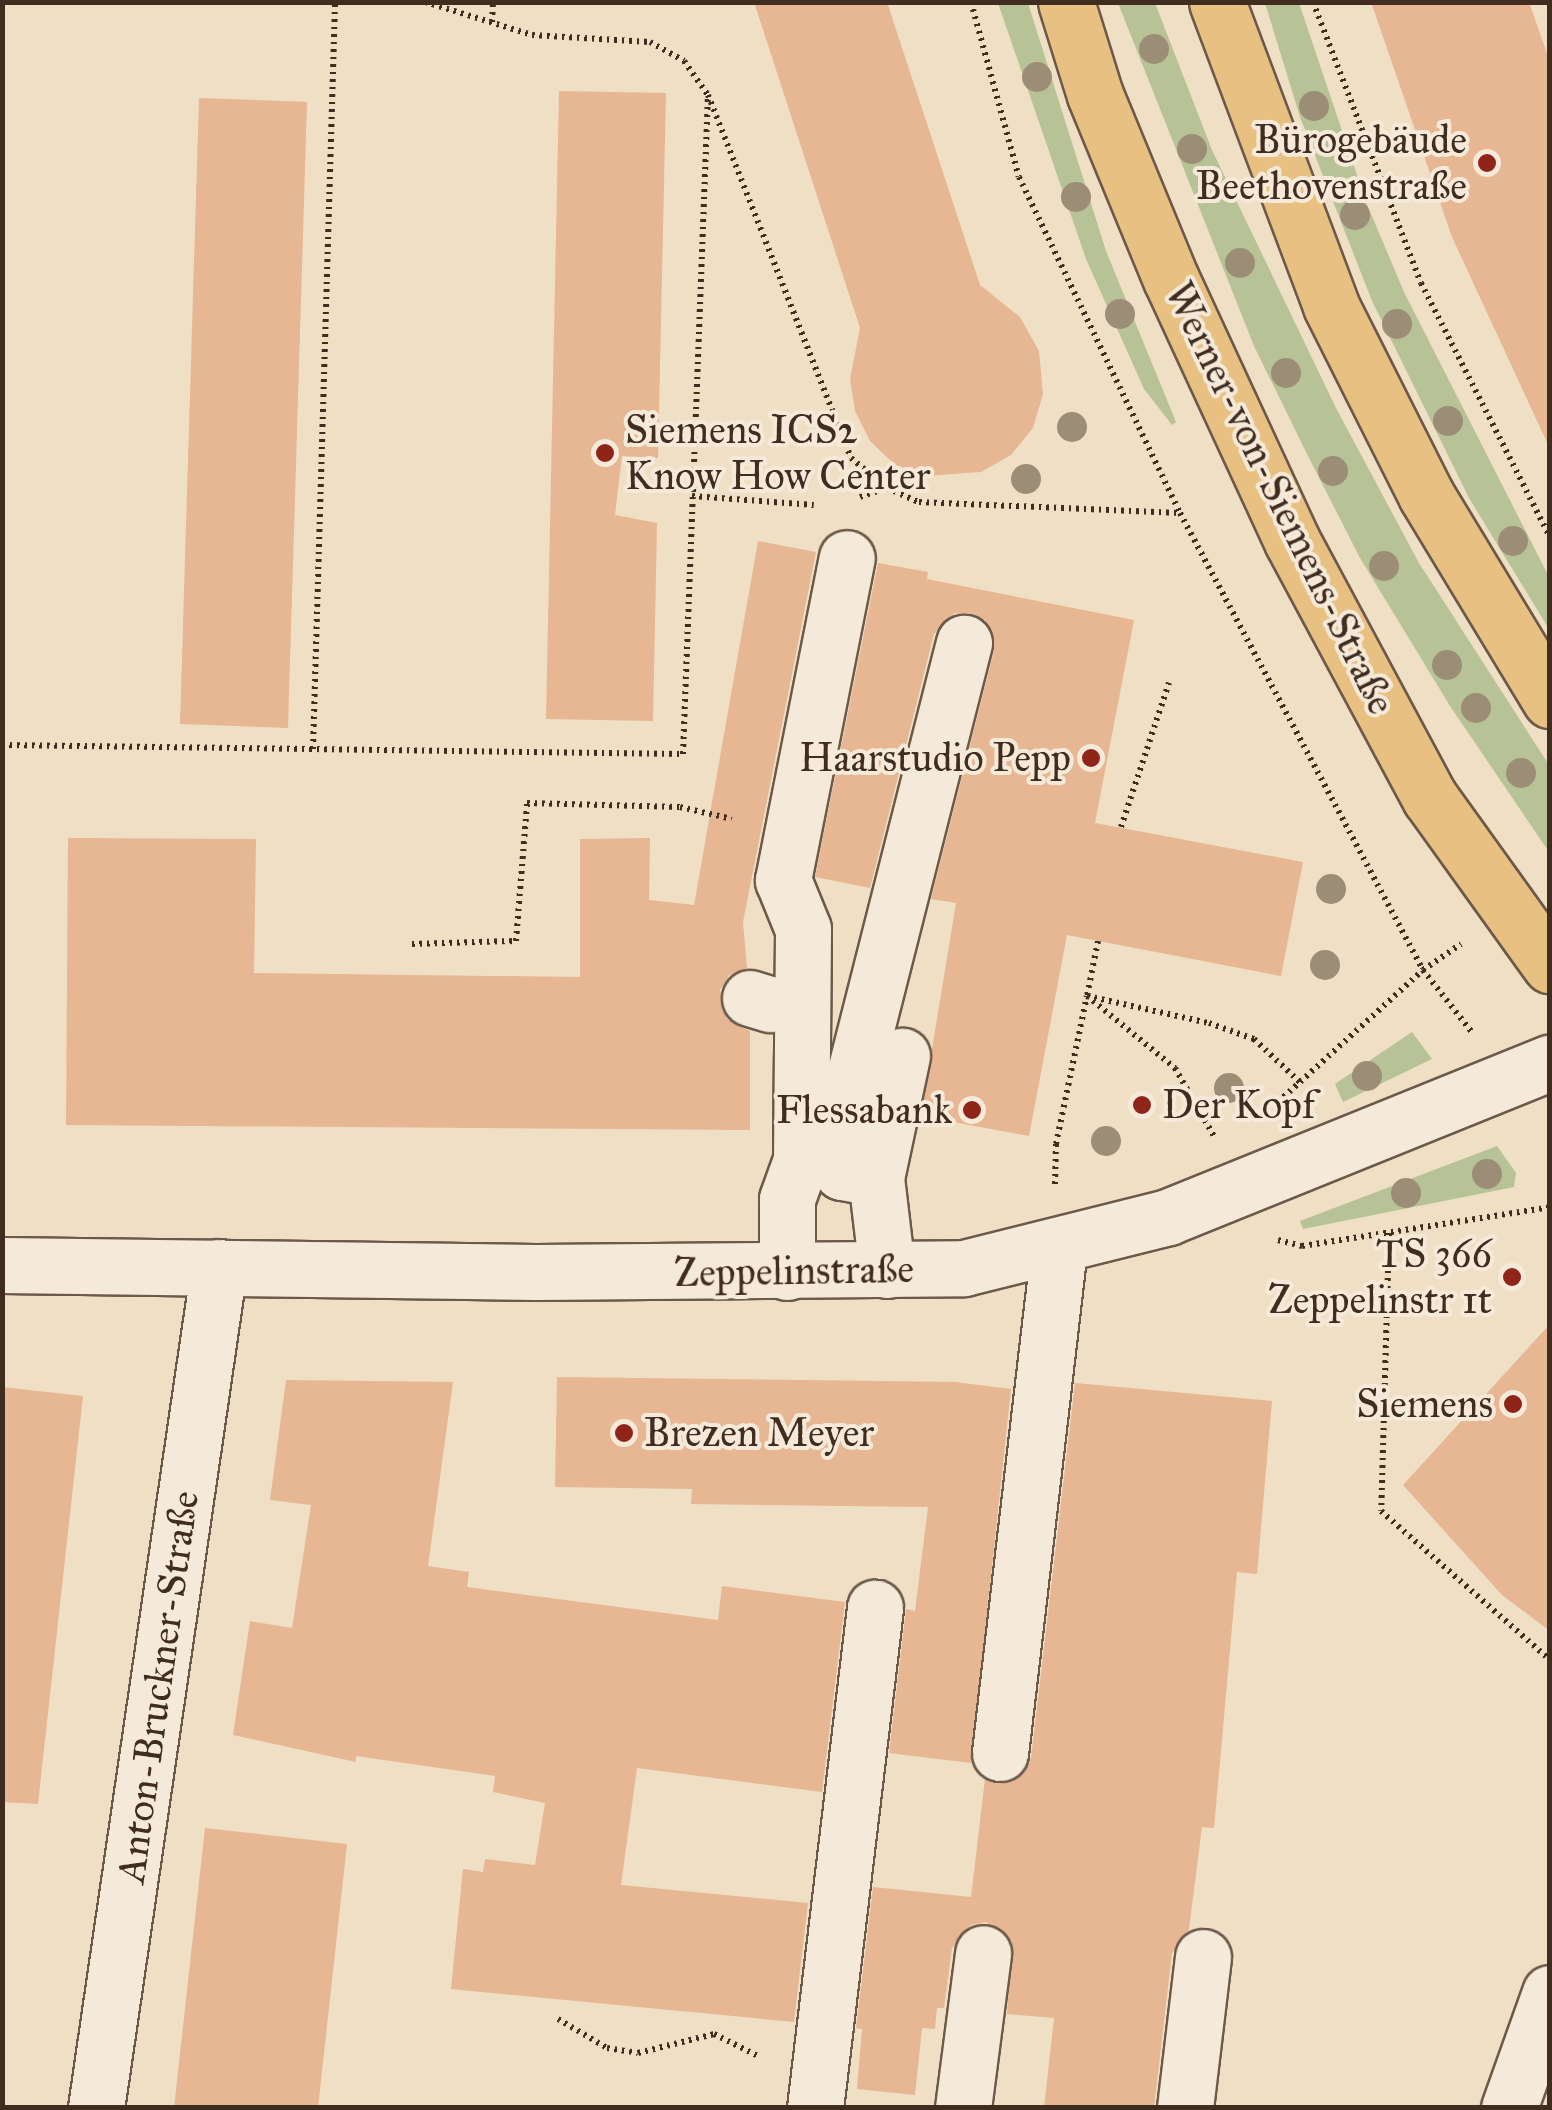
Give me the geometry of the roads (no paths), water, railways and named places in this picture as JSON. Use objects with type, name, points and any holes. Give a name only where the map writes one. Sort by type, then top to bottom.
[{"type":"main road","name":"Werner-von-Siemens-Straße","points":[[1066,2],[1094,95],[1171,280],[1292,541],[1430,798],[1550,965]]},
{"type":"main road","points":[[1218,2],[1331,306],[1426,495],[1550,700]]},
{"type":"street","points":[[787,1272],[787,1199],[801,1160],[803,929],[783,880],[848,558]]},
{"type":"street","points":[[876,1178],[842,1172],[838,1139],[964,643]]},
{"type":"street","points":[[768,926],[760,1001],[770,1155],[787,1199]]},
{"type":"street","points":[[887,1270],[876,1178],[902,1056]]},
{"type":"street","name":"Zeppelinstraße","points":[[2,1265],[787,1272],[964,1268],[1059,1248],[1168,1217],[1529,1072]]},
{"type":"street","points":[[1000,1753],[1059,1248]]},
{"type":"street","name":"Anton-Bruckner-Straße","points":[[96,2108],[219,1267]]},
{"type":"street","points":[[816,2097],[875,1608]]},
{"type":"street","points":[[963,2108],[983,1954]]},
{"type":"street","points":[[1186,2108],[1203,1957]]},
{"type":"street","points":[[1509,2108],[1550,1993]]},
{"type":"place","name":"Bürogebäude Beethovenstraße","points":[[1487,163]]},
{"type":"place","name":"Siemens ICS2 Know How Center","points":[[605,453]]},
{"type":"place","name":"Haarstudio Pepp","points":[[1091,758]]},
{"type":"place","name":"Der Kopf","points":[[1142,1105]]},
{"type":"place","name":"Flessabank","points":[[972,1110]]},
{"type":"place","name":"TS 366 Zeppelinstr 1t","points":[[1512,1277]]},
{"type":"place","name":"Siemens","points":[[1513,1404]]},
{"type":"place","name":"Brezen Meyer","points":[[624,1433]]}]
